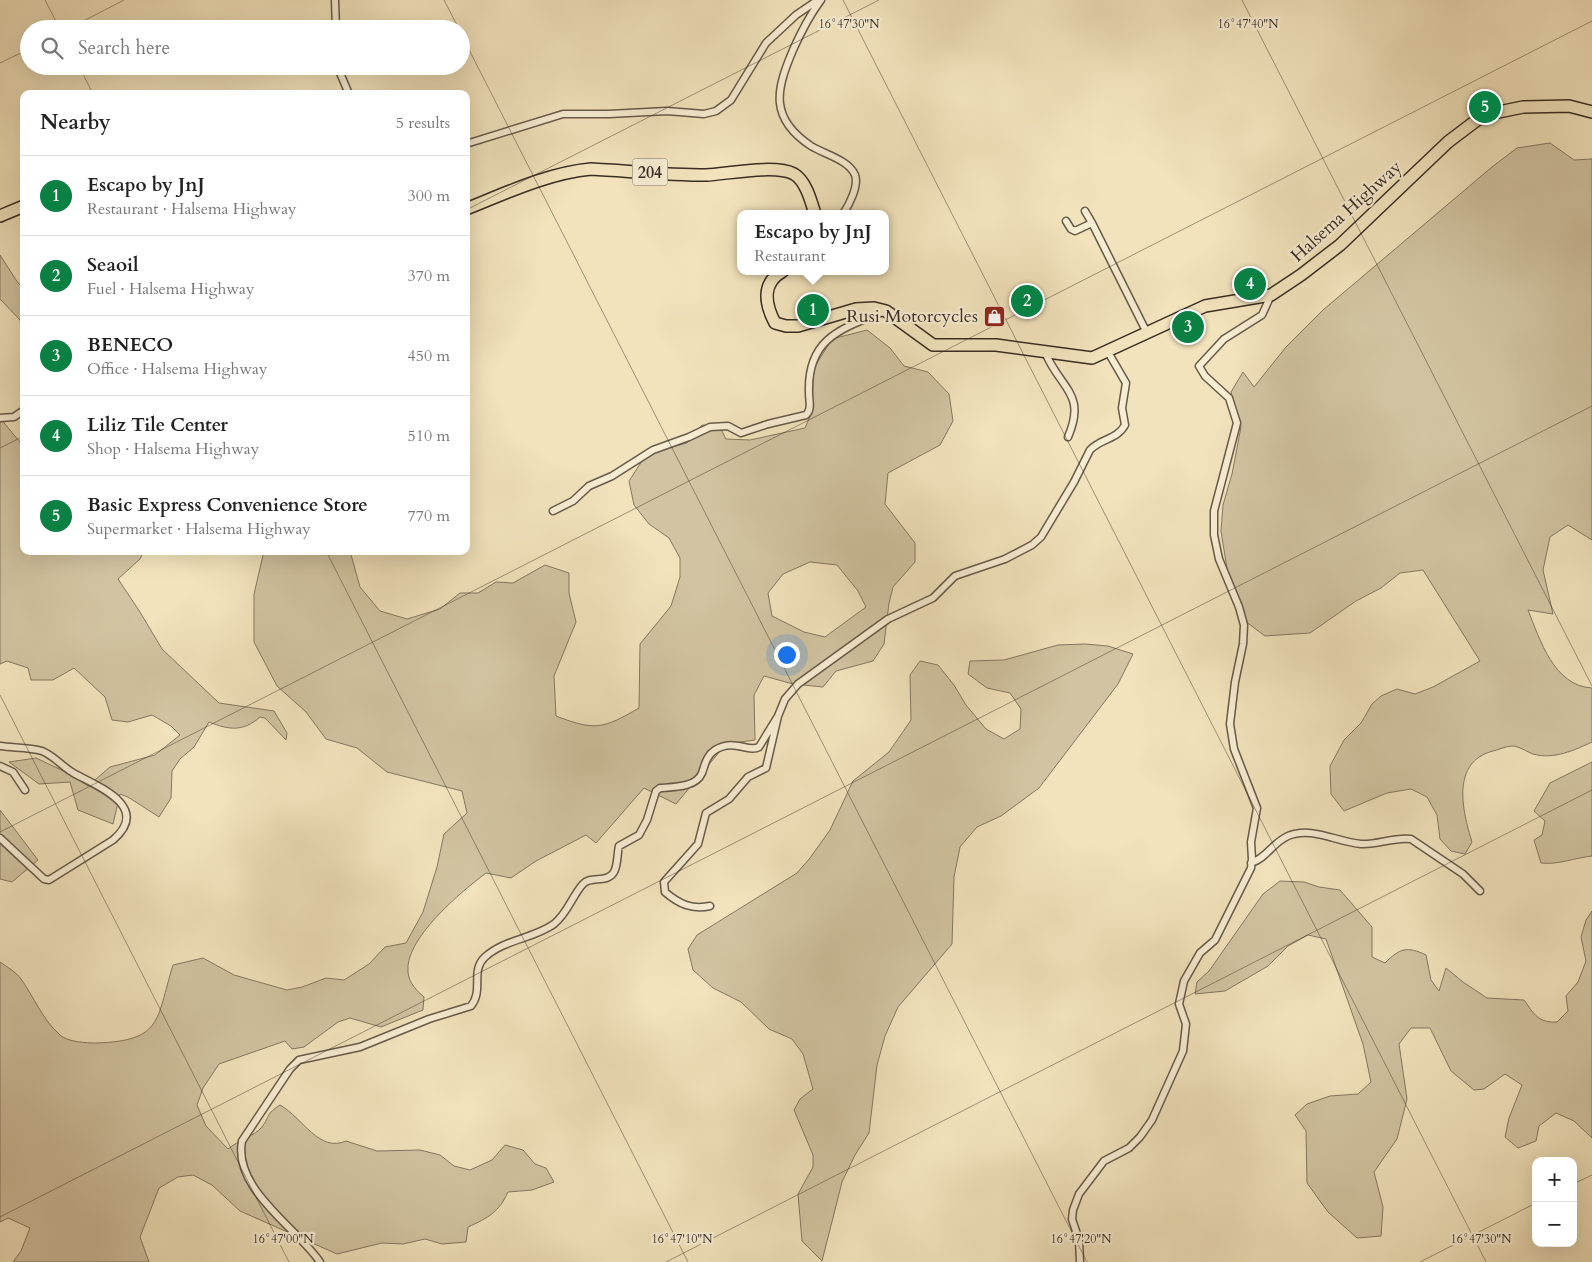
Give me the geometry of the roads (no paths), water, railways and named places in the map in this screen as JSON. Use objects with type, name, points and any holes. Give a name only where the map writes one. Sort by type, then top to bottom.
[{"type":"highway","name":"Halsema Highway","points":[[776,275],[765,293],[768,308],[775,322],[786,326],[798,326],[856,309],[874,308],[886,311],[934,345],[996,345],[1045,351],[1075,358],[1092,358],[1205,306],[1271,295],[1340,245],[1448,142],[1477,120],[1489,114],[1523,107],[1569,106],[1592,112]]},
{"type":"highway","name":"204","points":[[470,207],[520,188],[575,170],[707,174],[739,170],[780,171],[795,174],[802,182],[813,210]]},
{"type":"highway","points":[[0,216],[20,208]]},
{"type":"street","points":[[335,0],[336,20]]},
{"type":"street","points":[[470,143],[564,114],[667,111],[704,114],[716,112],[731,100],[766,43],[796,15],[820,0]]},
{"type":"street","points":[[820,0],[801,31],[786,66],[779,88],[778,104],[785,121],[796,134],[811,146],[846,164],[856,176],[856,185],[845,210]]},
{"type":"street","points":[[341,75],[347,90]]},
{"type":"street","points":[[1085,211],[1147,333]]},
{"type":"street","points":[[1066,221],[1071,229],[1075,231],[1092,223]]},
{"type":"street","points":[[1080,1262],[1079,1240],[1072,1219],[1079,1194],[1104,1161],[1129,1148],[1140,1138],[1152,1120],[1183,1051],[1186,1024],[1179,1004],[1184,981],[1200,953],[1215,940],[1251,863],[1257,808],[1234,749],[1230,724],[1235,682],[1244,644],[1244,625],[1239,607],[1219,559],[1214,535],[1214,511],[1237,422],[1230,398],[1204,376],[1199,366],[1224,339],[1262,315],[1271,295]]},
{"type":"street","points":[[553,511],[573,500],[589,486],[612,476],[653,450],[710,427],[728,426],[741,434],[768,424],[806,415],[810,410],[808,382],[811,367],[820,346],[838,331],[886,311]]},
{"type":"street","points":[[1045,351],[1076,406],[1075,421],[1068,437]]},
{"type":"street","points":[[320,1262],[296,1234],[265,1203],[242,1166],[240,1152],[242,1141],[290,1069],[299,1060],[360,1047],[429,1019],[471,1006],[478,993],[477,973],[484,958],[511,941],[552,925],[566,910],[583,884],[590,880],[607,878],[614,873],[619,846],[639,835],[647,820],[656,790],[688,785],[697,780],[709,756],[715,750],[735,744],[751,749],[759,747],[778,716],[785,699],[798,684],[888,619],[933,598],[962,572],[1005,559],[1032,545],[1041,537],[1074,482],[1090,450],[1117,436],[1125,425],[1122,408],[1126,383],[1108,352]]},
{"type":"street","points":[[0,418],[14,417],[20,413]]},
{"type":"street","points":[[710,906],[693,908],[672,898],[665,892],[664,882],[698,844],[702,833],[704,816],[729,799],[748,777],[766,768],[778,716]]},
{"type":"street","points":[[0,746],[41,751],[52,756],[76,774],[94,782],[120,801],[126,820],[122,832],[113,840],[49,880],[44,879],[0,838]]},
{"type":"street","points":[[0,766],[13,772],[25,790]]},
{"type":"street","points":[[1251,863],[1261,860],[1276,843],[1289,836],[1299,834],[1317,834],[1362,844],[1411,838],[1463,874],[1480,891]]},
{"type":"place","name":"Basic Express Convenience Store","points":[[1485,107]]},
{"type":"place","name":"Liliz Tile Center","points":[[1250,284]]},
{"type":"place","name":"Seaoil","points":[[1027,301]]},
{"type":"place","name":"Escapo by JnJ","points":[[813,310]]},
{"type":"place","name":"Rusi Motorcycles","points":[[994,316]]},
{"type":"place","name":"BENECO","points":[[1188,327]]}]
